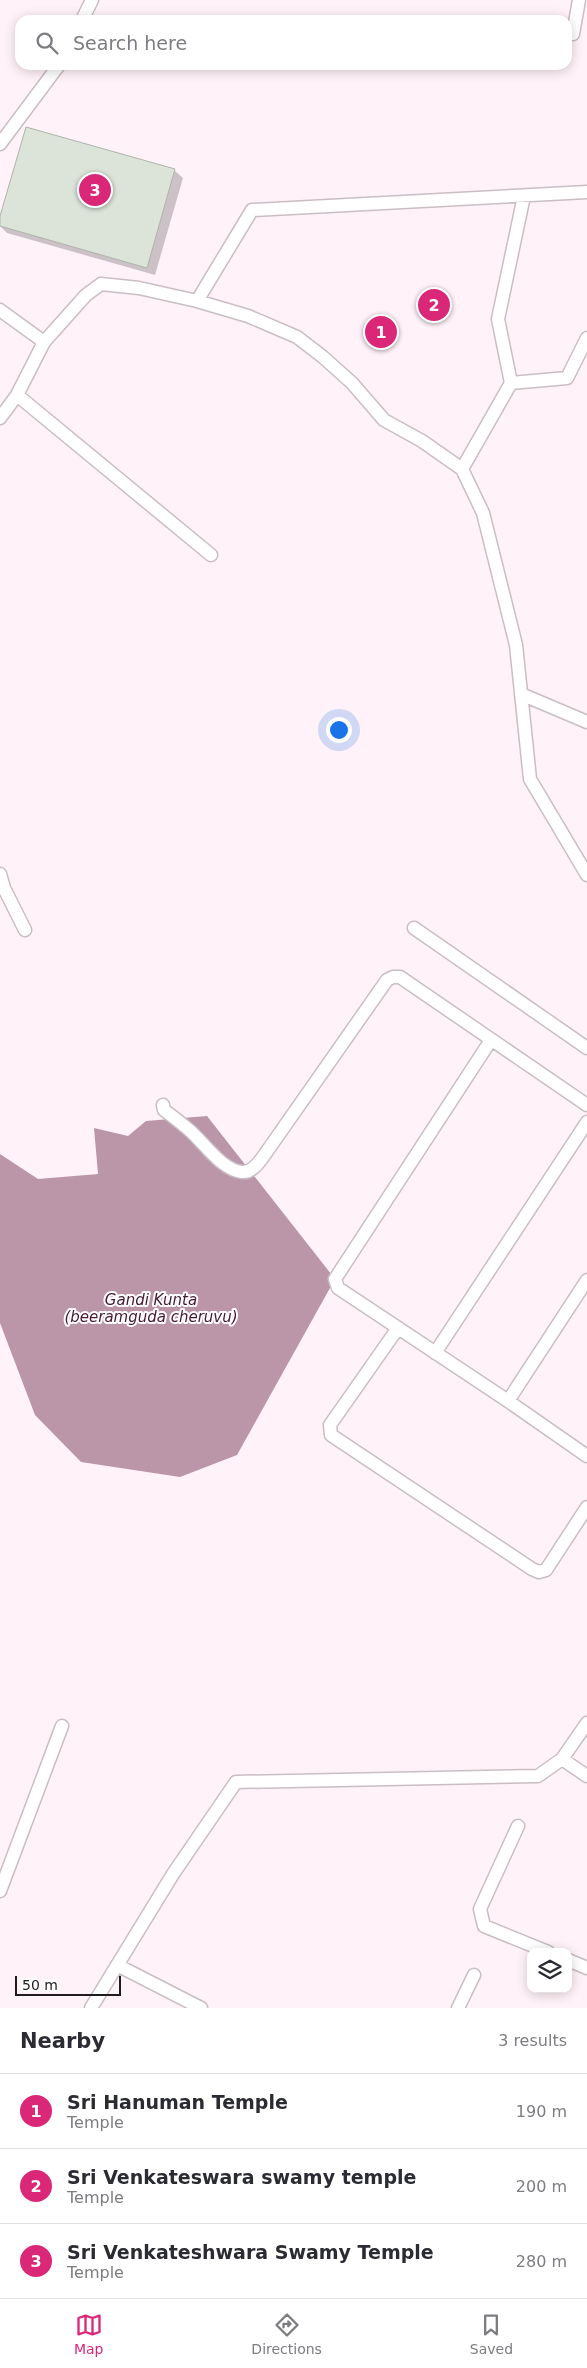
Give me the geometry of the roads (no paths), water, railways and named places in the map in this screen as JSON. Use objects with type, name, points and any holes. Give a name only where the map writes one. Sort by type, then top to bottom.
[{"type":"street","points":[[84,15],[92,0]]},
{"type":"street","points":[[573,34],[579,0]]},
{"type":"street","points":[[0,144],[55,70]]},
{"type":"street","points":[[197,301],[252,210],[587,192]]},
{"type":"street","points":[[462,469],[511,383],[498,319],[524,196]]},
{"type":"street","points":[[0,418],[17,395],[44,342],[86,295],[102,284],[138,288],[197,301],[248,316],[297,338],[323,357],[352,382],[384,420],[422,441],[462,469],[483,513],[516,645],[530,779],[587,875]]},
{"type":"street","points":[[0,310],[44,342]]},
{"type":"street","points":[[511,383],[567,378],[587,338]]},
{"type":"street","points":[[17,395],[211,555]]},
{"type":"street","points":[[521,694],[587,722]]},
{"type":"street","points":[[0,874],[4,888],[25,930]]},
{"type":"street","points":[[414,928],[587,1048]]},
{"type":"street","points":[[163,1104],[164,1110],[189,1130],[226,1165],[242,1172],[248,1171],[264,1157],[387,980],[393,976],[400,977],[587,1105]]},
{"type":"street","points":[[491,1040],[335,1279],[338,1288],[436,1352],[587,1456]]},
{"type":"street","points":[[436,1352],[587,1122]]},
{"type":"street","points":[[508,1401],[587,1280]]},
{"type":"street","points":[[398,1328],[330,1425],[331,1435],[524,1564],[539,1572],[546,1570],[587,1507]]},
{"type":"street","points":[[91,2008],[173,1874],[236,1782],[538,1776],[562,1759],[587,1723]]},
{"type":"street","points":[[0,1891],[62,1726]]},
{"type":"street","points":[[562,1759],[587,1776]]},
{"type":"street","points":[[518,1826],[480,1909],[484,1926],[538,1948]]},
{"type":"street","points":[[572,1962],[587,1968]]},
{"type":"street","points":[[117,1966],[201,2008]]},
{"type":"street","points":[[458,2008],[474,1975]]},
{"type":"water","name":"Gandi Kunta (beeramguda cheruvu)","points":[[207,1116],[335,1279],[237,1455],[180,1477],[81,1462],[35,1415],[0,1323],[0,1154],[38,1179],[98,1174],[94,1128],[128,1136],[146,1121]]},
{"type":"place","name":"Sri Venkateshwara Swamy Temple","points":[[95,190]]},
{"type":"place","name":"Sri Venkateswara swamy temple","points":[[434,305]]},
{"type":"place","name":"Sri Hanuman Temple","points":[[381,332]]}]
